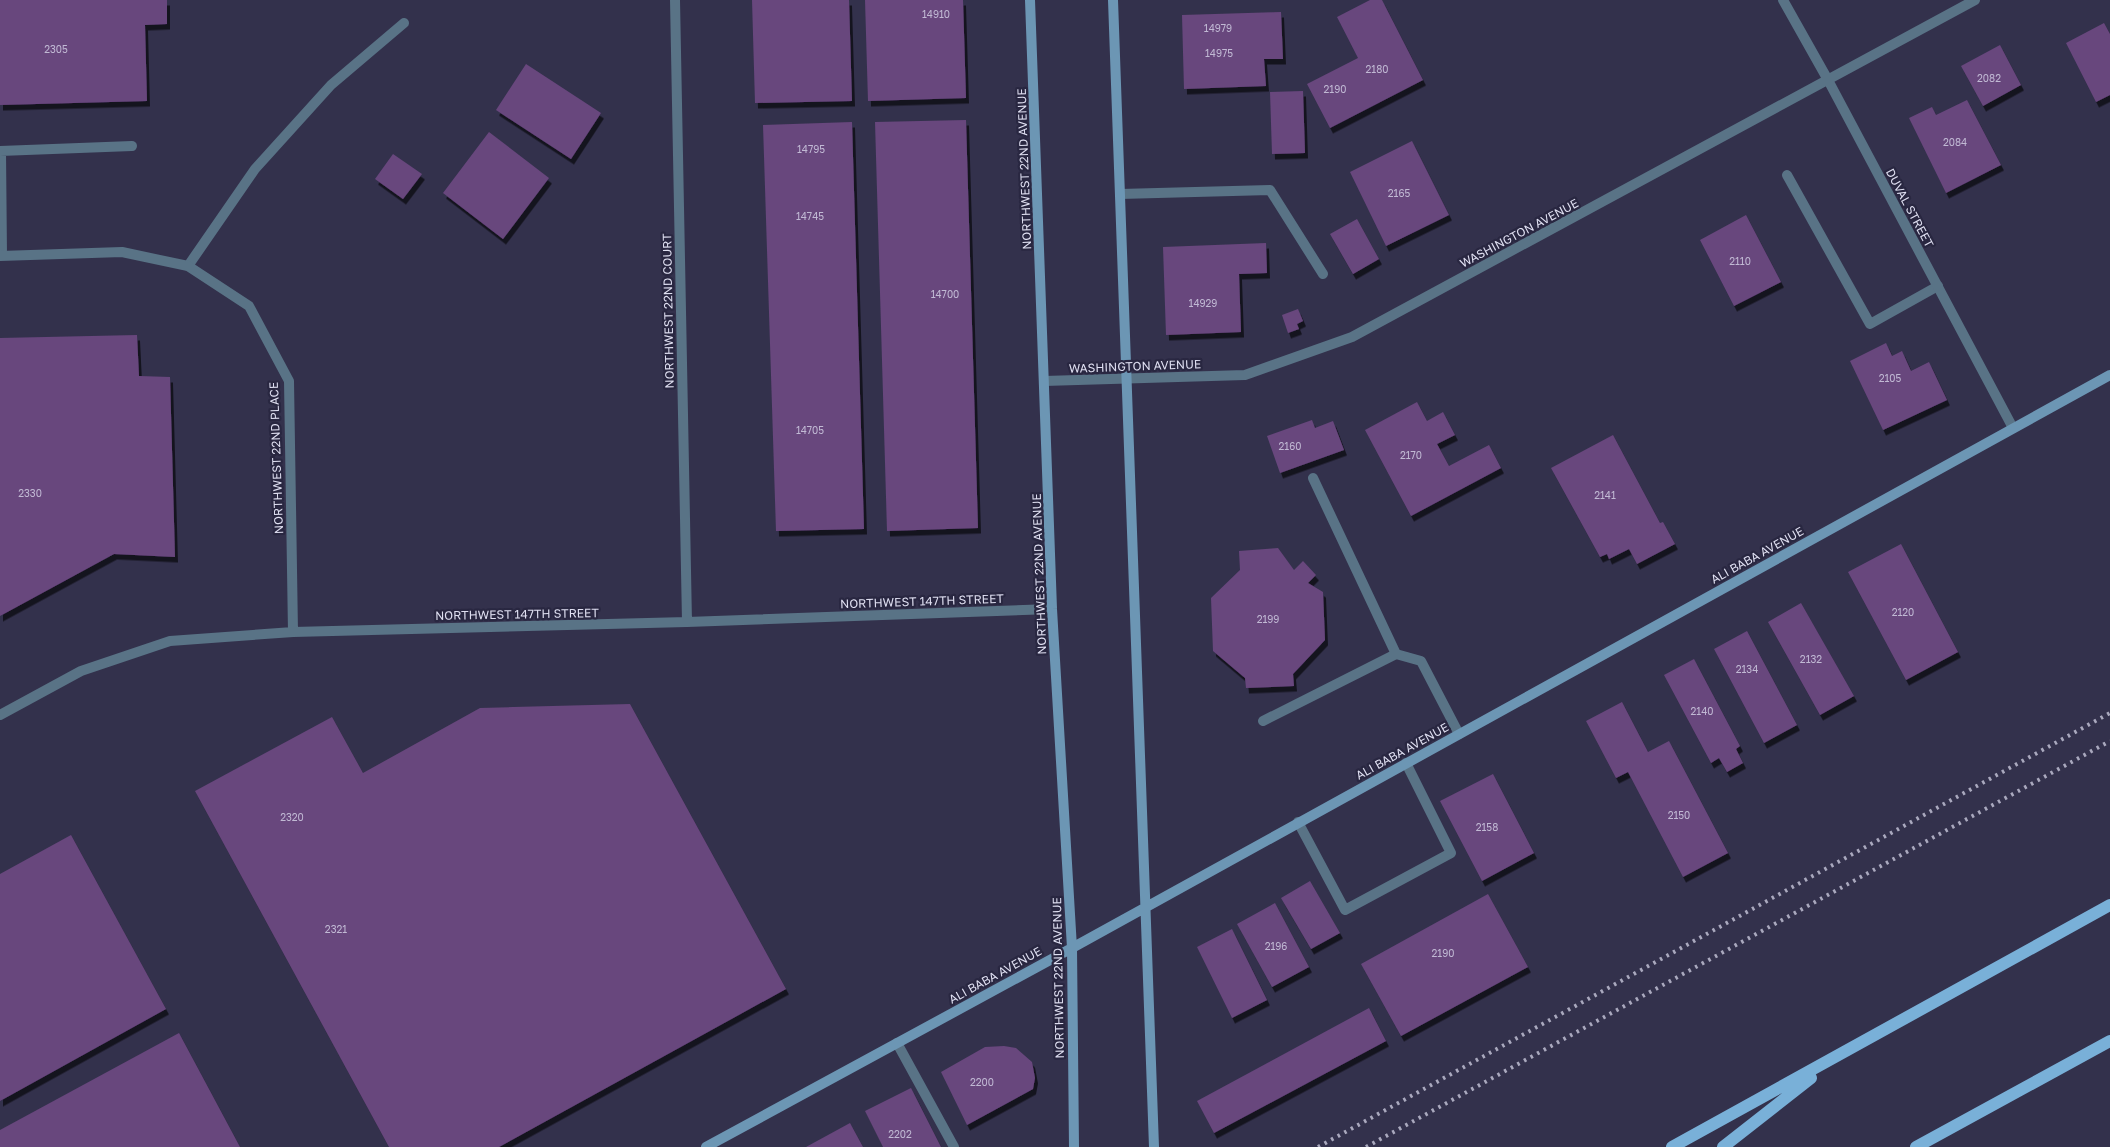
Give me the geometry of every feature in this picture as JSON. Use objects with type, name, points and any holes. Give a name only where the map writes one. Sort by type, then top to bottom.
[{"type":"main road","name":"NORTHWEST 22ND AVENUE","points":[[1030,0],[1052,609],[1072,948],[1074,1147]]},
{"type":"main road","points":[[1114,0],[1154,1147]]},
{"type":"main road","name":"ALI BABA AVENUE","points":[[706,1147],[1072,948],[2110,375]]},
{"type":"main road","points":[[1672,1147],[2110,905]]},
{"type":"main road","points":[[1916,1147],[2110,1041]]},
{"type":"main road","points":[[1723,1147],[1840,1054]]},
{"type":"street","name":"NORTHWEST 22ND COURT","points":[[675,0],[687,622]]},
{"type":"street","name":"DUVAL STREET","points":[[1783,0],[1828,80],[2013,428]]},
{"type":"street","name":"WASHINGTON AVENUE","points":[[1044,381],[1245,375],[1352,337],[1975,0]]},
{"type":"street","points":[[132,146],[0,151],[1,256],[122,252],[188,266],[255,169],[331,85],[404,23]]},
{"type":"street","points":[[1787,175],[1870,324],[1938,286]]},
{"type":"street","points":[[1120,194],[1270,190],[1323,274]]},
{"type":"street","name":"NORTHWEST 22ND PLACE","points":[[188,266],[249,306],[288,381],[293,632]]},
{"type":"street","points":[[1313,478],[1396,654]]},
{"type":"street","name":"NORTHWEST 147TH STREET","points":[[0,715],[81,671],[170,641],[293,632],[687,622],[1052,609]]},
{"type":"street","points":[[1264,721],[1396,654],[1421,661],[1459,734]]},
{"type":"street","points":[[1298,822],[1345,910],[1451,854],[1406,763]]},
{"type":"street","points":[[897,1043],[954,1147]]},
{"type":"building","points":[[0,0],[167,0],[167,24],[145,25],[147,101],[0,105]]},
{"type":"building","points":[[752,0],[849,0],[852,101],[755,103]]},
{"type":"building","points":[[865,0],[963,0],[966,98],[868,101]]},
{"type":"building","points":[[1370,0],[1382,0],[1423,80],[1330,128],[1307,84],[1358,58],[1337,17]]},
{"type":"building","points":[[1281,12],[1283,59],[1264,59],[1266,86],[1184,89],[1182,15]]},
{"type":"building","points":[[2104,23],[2110,34],[2110,95],[2096,102],[2066,43]]},
{"type":"building","points":[[2000,45],[2021,85],[1983,106],[1961,66]]},
{"type":"building","points":[[526,64],[601,113],[571,159],[496,110]]},
{"type":"building","points":[[1303,91],[1305,153],[1272,154],[1270,92]]},
{"type":"building","points":[[1967,100],[2001,165],[1946,193],[1909,118],[1932,107],[1936,115]]},
{"type":"building","points":[[966,120],[978,528],[887,531],[875,122]]},
{"type":"building","points":[[852,122],[864,529],[776,531],[763,125]]},
{"type":"building","points":[[489,132],[549,178],[503,239],[443,193]]},
{"type":"building","points":[[1412,141],[1449,215],[1386,246],[1350,172]]},
{"type":"building","points":[[393,154],[422,174],[403,199],[375,179]]},
{"type":"building","points":[[1746,215],[1781,282],[1734,306],[1700,240]]},
{"type":"building","points":[[1357,219],[1379,259],[1353,274],[1330,234]]},
{"type":"building","points":[[1266,243],[1267,273],[1239,274],[1241,332],[1166,335],[1163,247]]},
{"type":"building","points":[[1298,309],[1303,321],[1297,324],[1299,329],[1288,333],[1282,315]]},
{"type":"building","points":[[137,335],[139,376],[170,377],[175,557],[114,554],[0,616],[0,338]]},
{"type":"building","points":[[1886,343],[1892,356],[1902,351],[1911,371],[1929,362],[1947,400],[1883,430],[1850,361]]},
{"type":"building","points":[[1417,402],[1427,421],[1443,412],[1455,435],[1437,444],[1449,466],[1489,445],[1501,468],[1411,516],[1365,430]]},
{"type":"building","points":[[1312,420],[1315,428],[1333,421],[1344,450],[1280,473],[1267,436]]},
{"type":"building","points":[[1613,435],[1660,523],[1663,522],[1675,544],[1637,564],[1629,549],[1609,559],[1607,554],[1600,557],[1551,468]]},
{"type":"building","points":[[1901,544],[1958,652],[1906,680],[1848,572]]},
{"type":"building","points":[[1278,548],[1294,570],[1303,561],[1316,575],[1308,583],[1323,592],[1325,640],[1293,674],[1294,686],[1246,688],[1245,678],[1213,651],[1211,598],[1240,570],[1239,551]]},
{"type":"building","points":[[1801,603],[1854,696],[1820,715],[1768,622]]},
{"type":"building","points":[[1747,631],[1797,725],[1764,743],[1714,649]]},
{"type":"building","points":[[1694,659],[1740,746],[1736,749],[1743,763],[1727,772],[1719,758],[1711,763],[1664,675]]},
{"type":"building","points":[[1622,702],[1648,752],[1669,741],[1728,853],[1683,877],[1628,772],[1616,778],[1586,721]]},
{"type":"building","points":[[630,704],[786,989],[499,1147],[389,1147],[195,791],[332,717],[363,773],[480,708]]},
{"type":"building","points":[[1493,774],[1534,853],[1482,881],[1440,801]]},
{"type":"building","points":[[71,835],[166,1009],[0,1101],[0,874]]},
{"type":"building","points":[[1310,881],[1340,933],[1311,949],[1281,898]]},
{"type":"building","points":[[1488,894],[1528,967],[1401,1036],[1361,964]]},
{"type":"building","points":[[1275,903],[1309,967],[1272,987],[1237,924]]},
{"type":"building","points":[[1232,929],[1267,1000],[1232,1018],[1197,947]]},
{"type":"building","points":[[1369,1008],[1386,1041],[1214,1133],[1197,1101]]},
{"type":"building","points":[[179,1033],[240,1147],[0,1147],[0,1130]]},
{"type":"building","points":[[1004,1046],[1016,1048],[1032,1062],[1035,1078],[1033,1089],[967,1125],[941,1072],[985,1047]]},
{"type":"building","points":[[911,1088],[941,1147],[883,1147],[865,1111]]},
{"type":"building","points":[[850,1123],[863,1147],[806,1147]]},
{"type":"railway","points":[[1318,1147],[2110,713]]},
{"type":"railway","points":[[1366,1147],[2110,741]]}]
